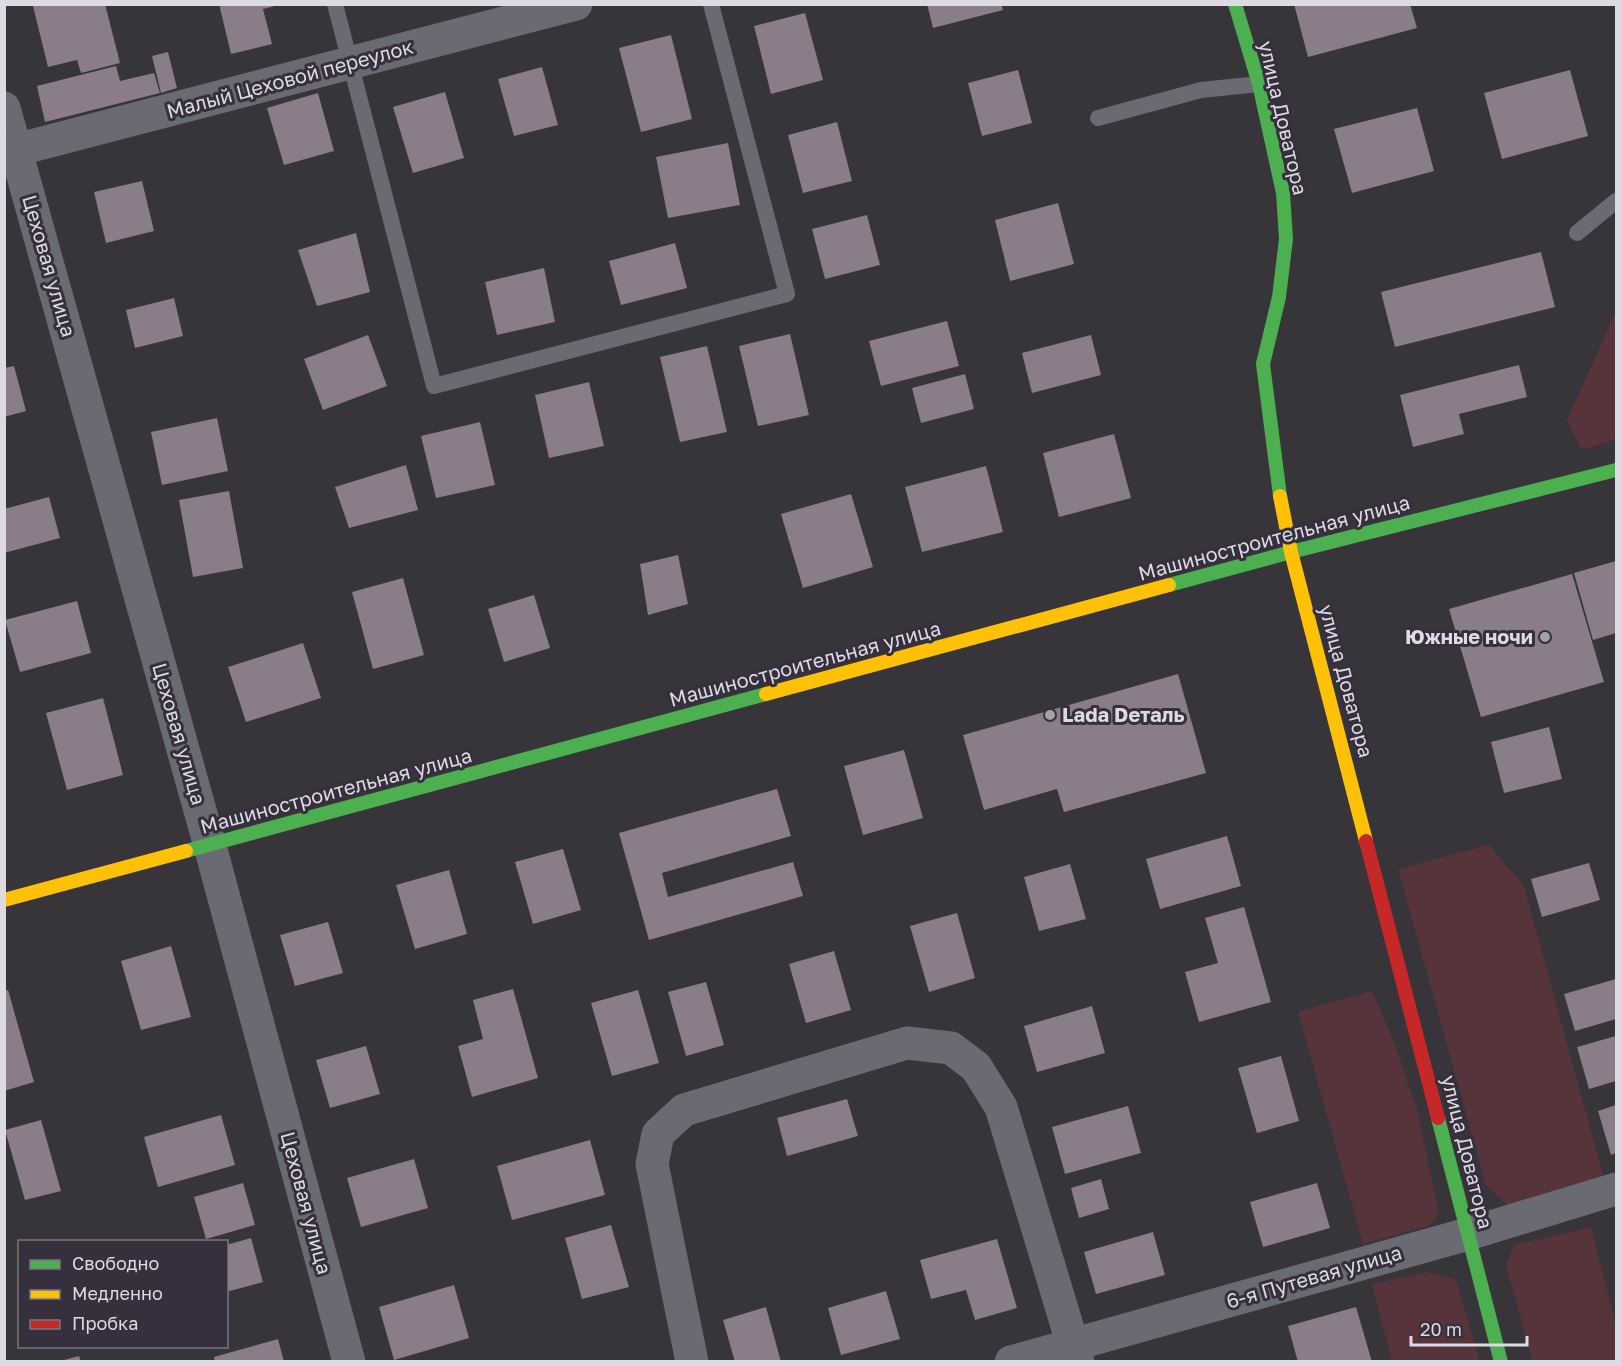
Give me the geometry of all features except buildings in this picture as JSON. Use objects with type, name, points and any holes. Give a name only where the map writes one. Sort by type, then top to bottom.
[{"type":"main road","name":"улица Доватора","points":[[1235,4],[1272,137],[1283,193],[1286,239],[1279,297],[1263,364],[1279,492],[1291,552],[1501,1362]]},
{"type":"main road","name":"Машиностроительная улица","points":[[4,900],[1291,552],[1617,470]]},
{"type":"street","name":"Малый Цеховой переулок","points":[[11,152],[576,4]]},
{"type":"street","name":"Цеховая улица","points":[[4,108],[11,152],[210,846],[349,1362]]},
{"type":"street","points":[[692,1362],[652,1164],[658,1134],[684,1110],[907,1043],[951,1048],[976,1066],[1001,1107],[1075,1353]]},
{"type":"street","name":"6-я Путевая улица","points":[[1011,1362],[1075,1353],[1617,1189]]},
{"type":"lane","points":[[335,4],[435,386],[787,294],[711,4]]},
{"type":"lane","points":[[1098,118],[1201,90],[1258,84]]},
{"type":"lane","points":[[1577,233],[1617,201]]},
{"type":"shaded area","points":[[1616,311],[1616,439],[1582,450],[1567,420]]},
{"type":"shaded area","points":[[1489,845],[1524,886],[1603,1175],[1529,1202],[1507,1205],[1486,1185],[1398,869]]},
{"type":"shaded area","points":[[1372,991],[1392,1037],[1417,1109],[1439,1214],[1430,1225],[1363,1244],[1298,1012]]},
{"type":"shaded area","points":[[1591,1227],[1616,1325],[1616,1361],[1532,1361],[1506,1265],[1514,1245]]},
{"type":"shaded area","points":[[1427,1272],[1456,1280],[1480,1361],[1392,1361],[1372,1284]]},
{"type":"traffic: fast","points":[[1235,4],[1259,84],[1283,193],[1286,239],[1279,297],[1263,364],[1280,496]]},
{"type":"traffic: fast","points":[[1169,585],[1616,470]]},
{"type":"traffic: fast","points":[[186,851],[766,694]]},
{"type":"traffic: fast","points":[[1438,1118],[1501,1362]]},
{"type":"traffic: slow","points":[[1280,496],[1291,552],[1366,841]]},
{"type":"traffic: slow","points":[[766,694],[1169,585]]},
{"type":"traffic: slow","points":[[4,900],[186,851]]},
{"type":"traffic: jam","points":[[1366,841],[1438,1118]]},
{"type":"place","name":"Южные ночи","points":[[1545,637]]},
{"type":"place","name":"Lada Dеталь","points":[[1050,715]]}]
